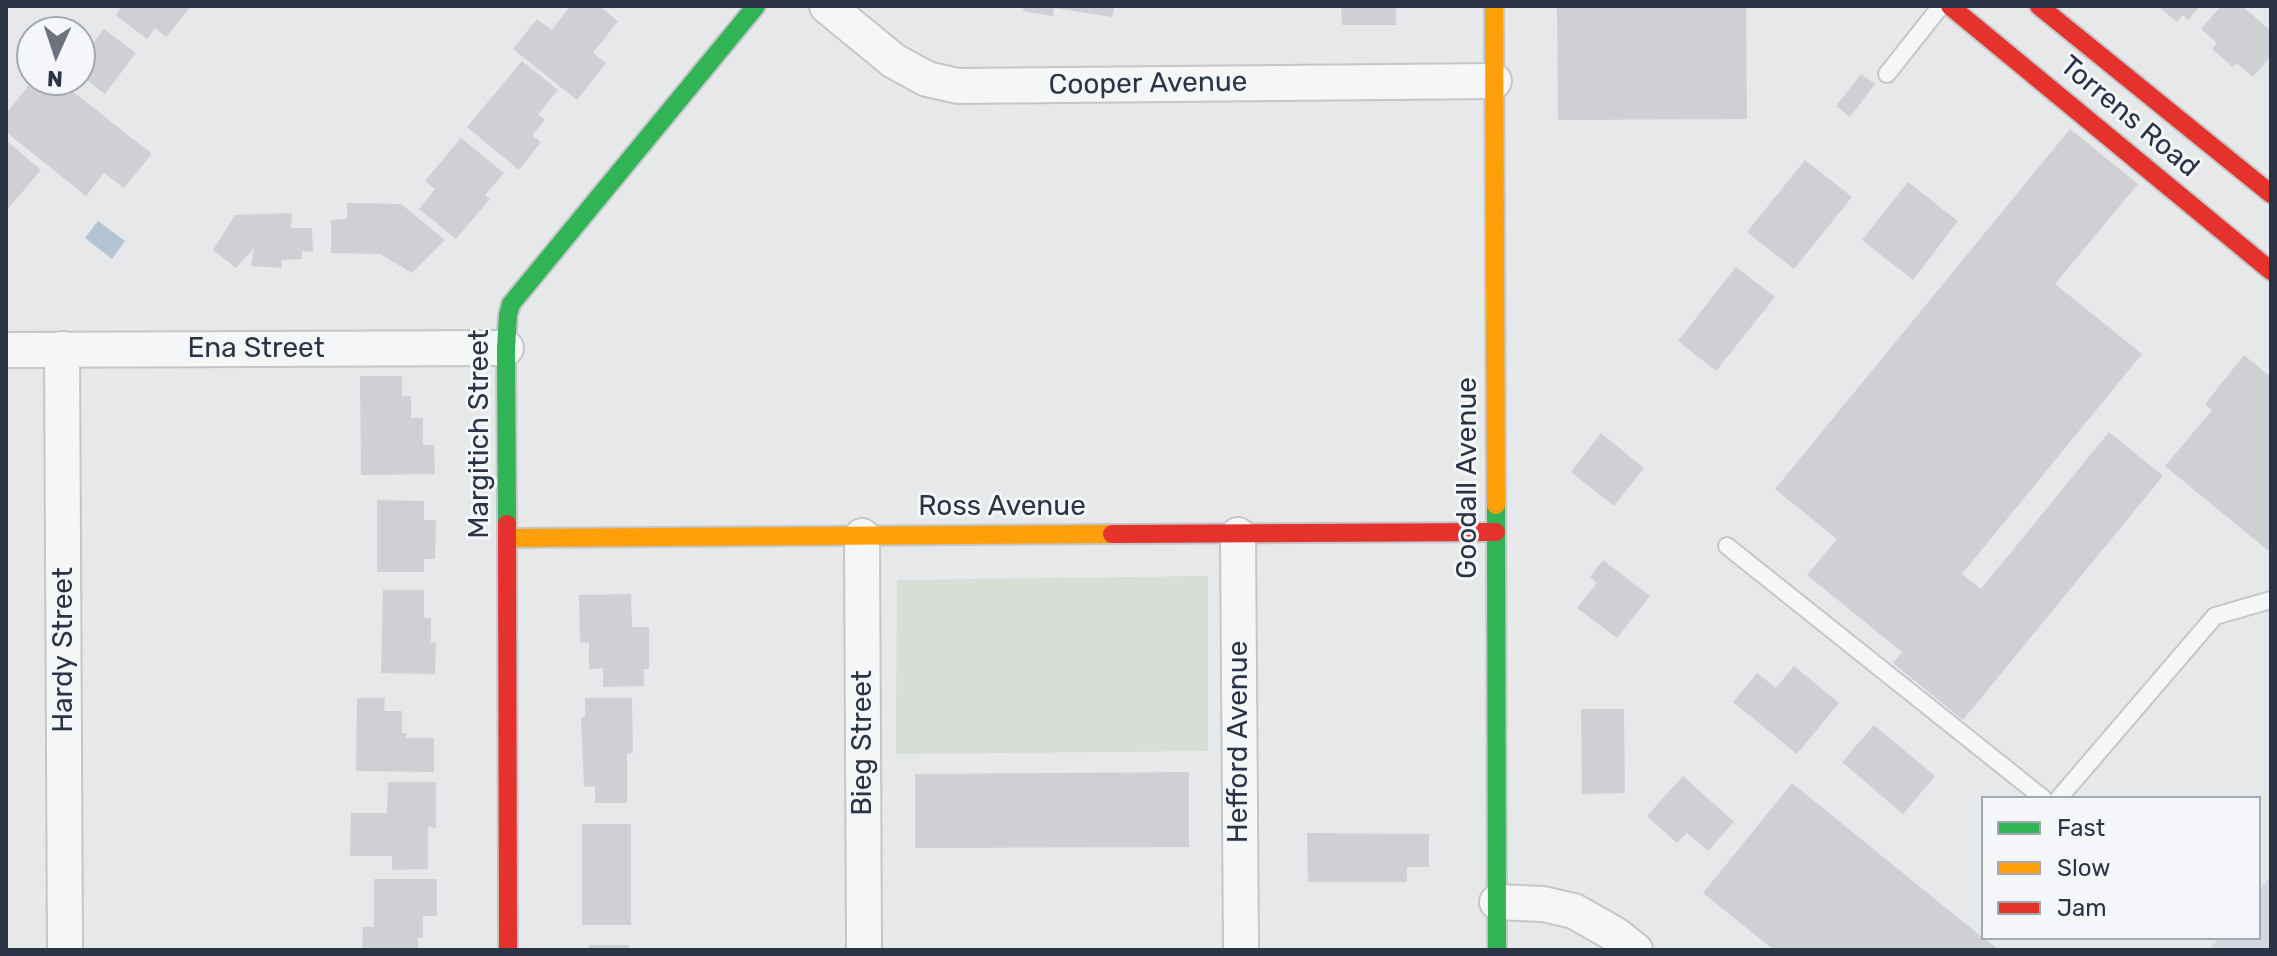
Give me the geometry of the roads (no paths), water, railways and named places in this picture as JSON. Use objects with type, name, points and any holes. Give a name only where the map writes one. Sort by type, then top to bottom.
[{"type":"street","name":"Margitich Street","points":[[508,950],[508,315],[511,304],[756,6]]},
{"type":"street","name":"Cooper Avenue","points":[[827,6],[894,61],[927,79],[958,86],[1494,81]]},
{"type":"street","name":"Goodall Avenue","points":[[1494,6],[1497,950]]},
{"type":"street","name":"Torrens Road","points":[[1950,6],[2271,271]]},
{"type":"street","name":"Torrens Road","points":[[2039,6],[2271,194]]},
{"type":"street","name":"Ena Street","points":[[6,350],[506,348]]},
{"type":"street","name":"Hardy Street","points":[[62,349],[65,950]]},
{"type":"street","name":"Ross Avenue","points":[[508,538],[1496,532]]},
{"type":"street","name":"Hefford Avenue","points":[[1238,535],[1241,950]]},
{"type":"street","name":"Bieg Street","points":[[862,536],[864,950]]},
{"type":"street","points":[[1497,902],[1543,904],[1574,911],[1616,935],[1635,950]]},
{"type":"lane","points":[[1887,74],[1941,6]]},
{"type":"lane","points":[[1727,546],[2040,796]]},
{"type":"lane","points":[[2061,796],[2215,616],[2271,600]]},
{"type":"water","points":[[98,221],[125,241],[112,259],[85,238]]}]
